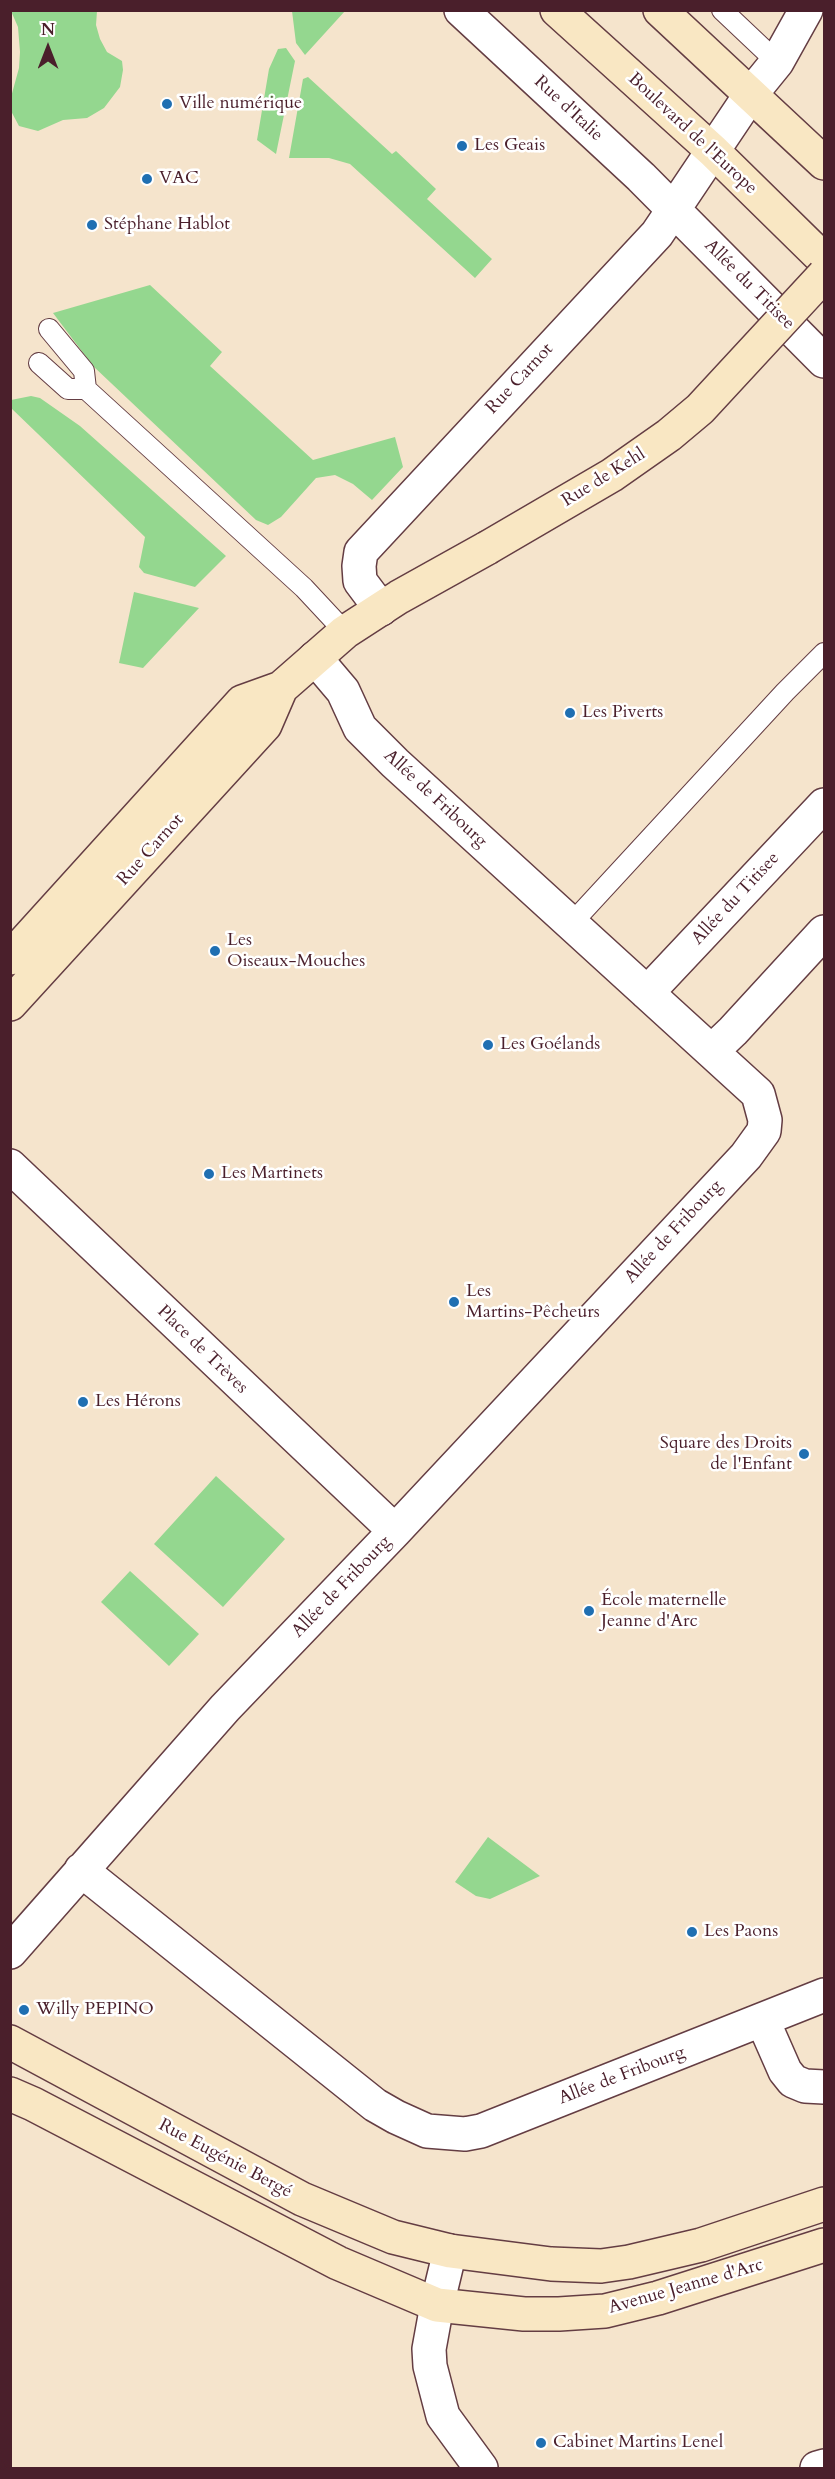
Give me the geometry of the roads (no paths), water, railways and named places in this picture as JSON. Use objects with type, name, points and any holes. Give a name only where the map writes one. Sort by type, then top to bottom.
[{"type":"street","name":"Rue d'Italie","points":[[461,10],[674,209]]},
{"type":"street","name":"Boulevard de l'Europe","points":[[557,10],[713,151],[825,260]]},
{"type":"street","points":[[660,10],[825,163]]},
{"type":"street","name":"Rue Carnot","points":[[381,609],[360,581],[358,566],[361,552],[657,234],[751,94],[777,62],[806,10]]},
{"type":"street","name":"Allée du Titisee","points":[[674,209],[825,362]]},
{"type":"street","name":"Rue de Kehl","points":[[345,632],[612,475],[669,435],[700,408],[825,276]]},
{"type":"street","name":"Rue Carnot","points":[[10,958],[242,702],[281,688],[345,632]]},
{"type":"street","name":"Allée de Fribourg","points":[[10,1952],[225,1708],[395,1531],[760,1139],[765,1120],[758,1094],[394,763],[360,728],[343,691],[315,658]]},
{"type":"street","name":"Rue Carnot","points":[[10,1004],[265,725],[281,688]]},
{"type":"street","name":"Allée du Titisee","points":[[647,993],[825,805]]},
{"type":"street","points":[[712,1051],[825,932]]},
{"type":"street","name":"Place de Trèves","points":[[10,1166],[395,1531]]},
{"type":"street","name":"Allée de Fribourg","points":[[81,1870],[375,2105],[427,2130],[465,2134],[481,2131],[825,1995]]},
{"type":"street","points":[[763,2021],[785,2071],[793,2081],[805,2086],[825,2087]]},
{"type":"street","name":"Rue Eugénie Bergé","points":[[10,2043],[302,2199],[393,2236],[450,2251]]},
{"type":"street","points":[[10,2094],[338,2263],[437,2305]]},
{"type":"street","name":"Avenue Jeanne d'Arc","points":[[450,2251],[561,2265],[600,2266],[701,2246],[825,2204]]},
{"type":"street","name":"Avenue Jeanne d'Arc","points":[[437,2305],[524,2314],[605,2311],[658,2298],[825,2245]]},
{"type":"street","points":[[450,2251],[429,2349],[430,2366],[443,2416],[481,2469]]},
{"type":"street","points":[[817,2469],[825,2466]]},
{"type":"lane","points":[[722,10],[777,62]]},
{"type":"lane","points":[[49,329],[84,371],[86,389],[304,588],[345,632]]},
{"type":"lane","points":[[39,363],[68,389],[86,389]]},
{"type":"lane","points":[[571,924],[785,692],[825,653]]},
{"type":"place","name":"Ville numérique","points":[[167,104]]},
{"type":"place","name":"Les Geais","points":[[462,146]]},
{"type":"place","name":"VAC","points":[[147,179]]},
{"type":"place","name":"Stéphane Hablot","points":[[92,225]]},
{"type":"place","name":"Les Piverts","points":[[570,713]]},
{"type":"place","name":"Les Oiseaux-Mouches","points":[[215,951]]},
{"type":"place","name":"Les Goélands","points":[[488,1045]]},
{"type":"place","name":"Les Martinets","points":[[209,1174]]},
{"type":"place","name":"Les Martins-Pêcheurs","points":[[454,1302]]},
{"type":"place","name":"Les Hérons","points":[[83,1402]]},
{"type":"place","name":"Square des Droits de l'Enfant","points":[[804,1454]]},
{"type":"place","name":"École maternelle Jeanne d'Arc","points":[[589,1611]]},
{"type":"place","name":"Les Paons","points":[[692,1932]]},
{"type":"place","name":"Willy PEPINO","points":[[24,2010]]},
{"type":"place","name":"Cabinet Martins Lenel","points":[[541,2443]]}]
